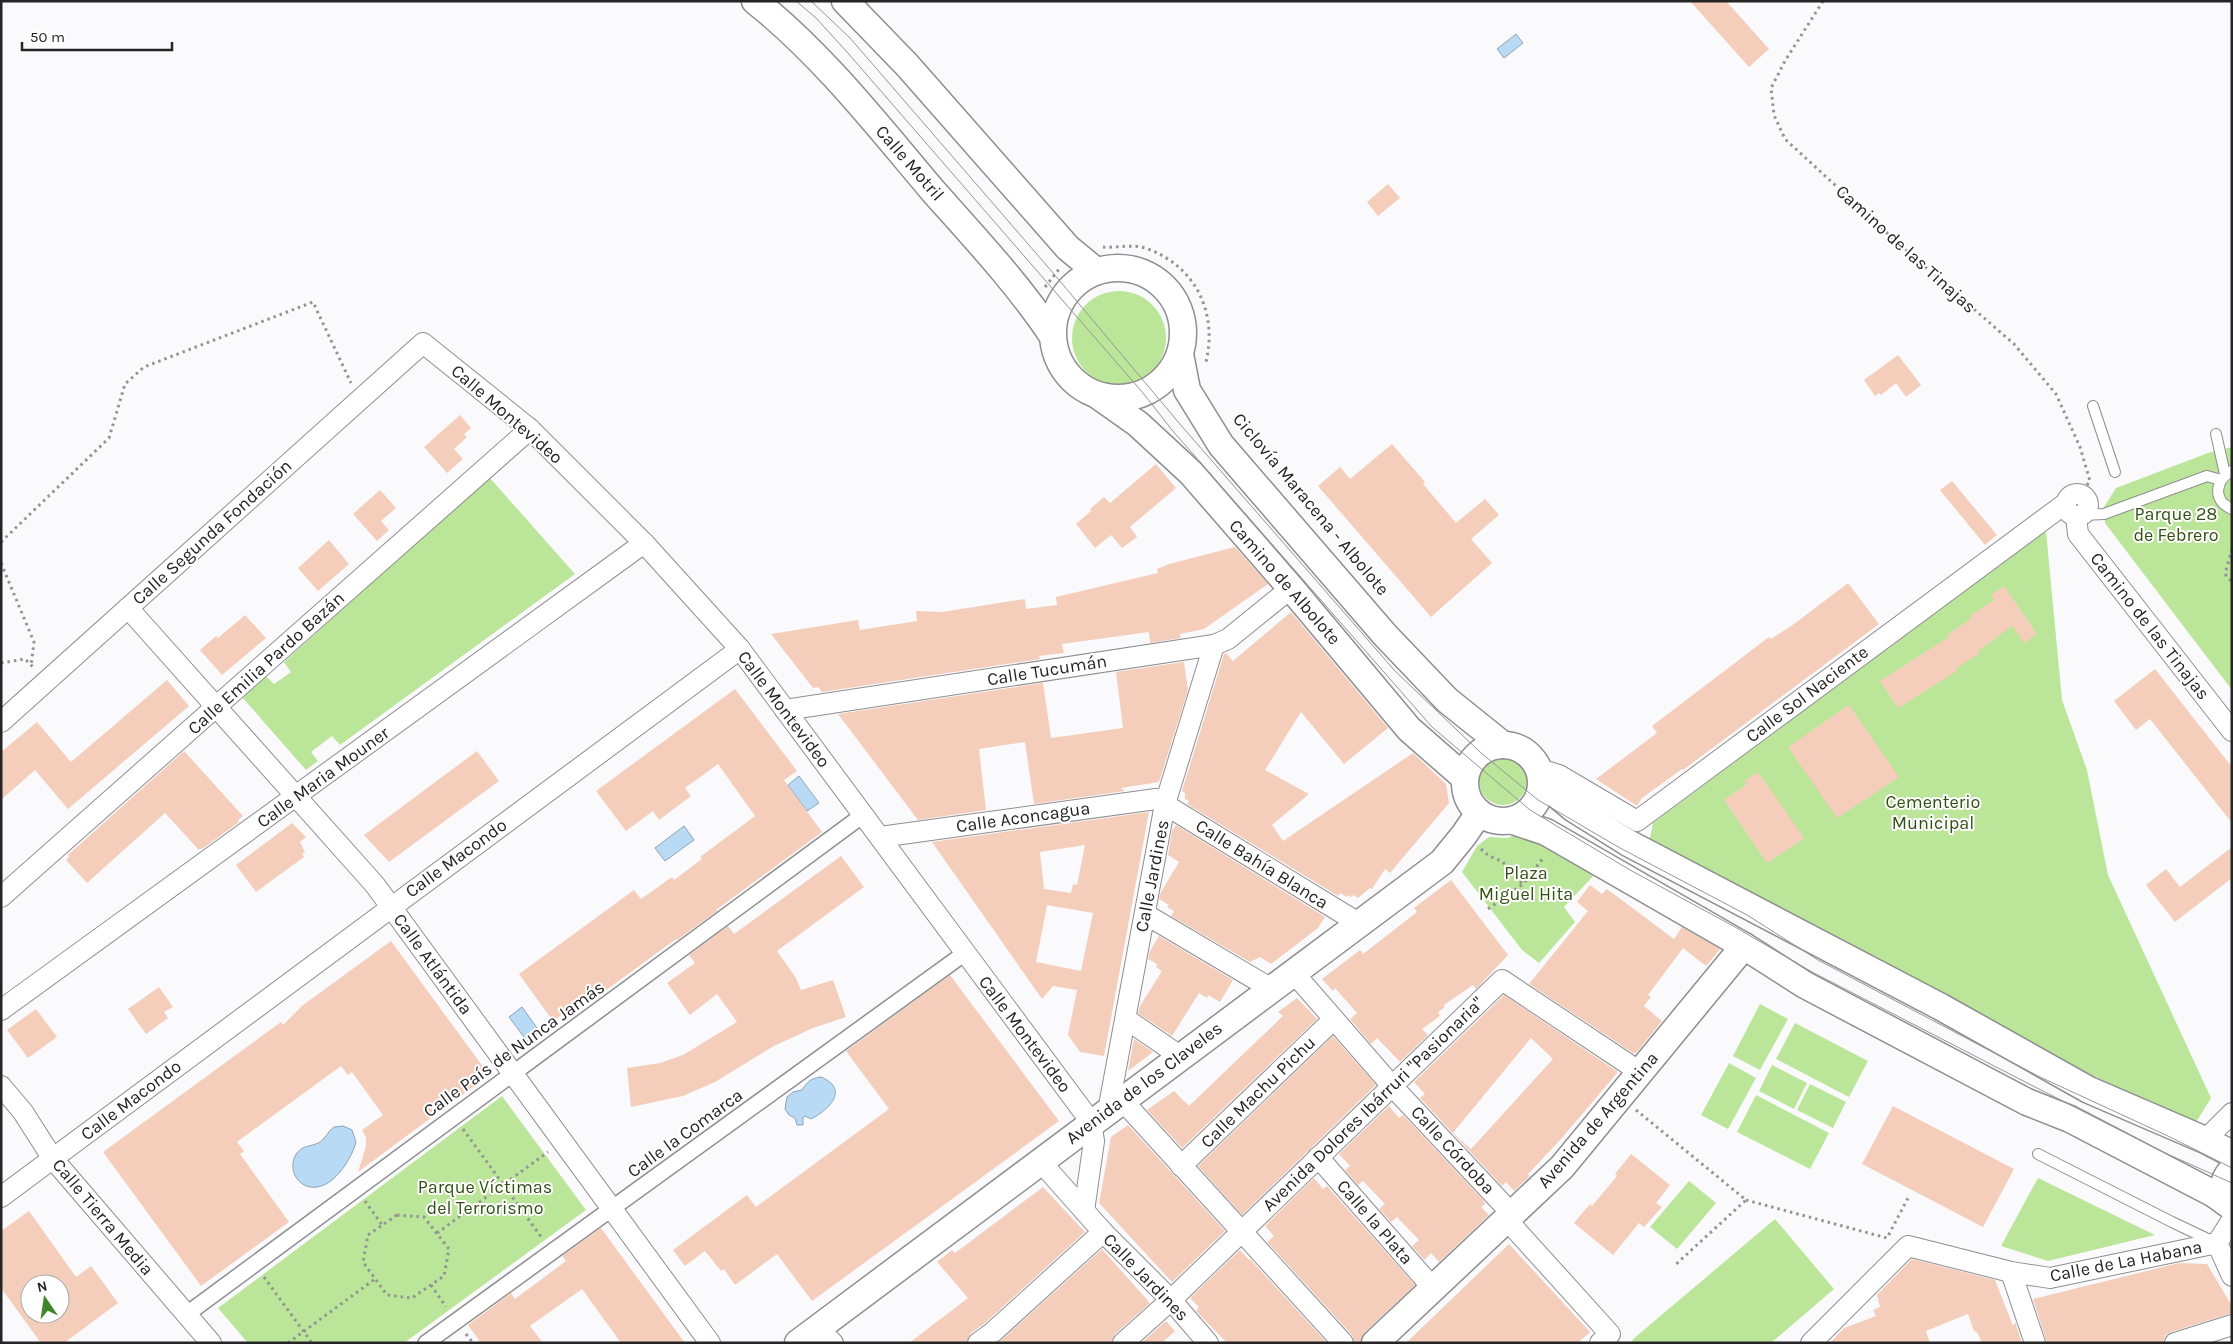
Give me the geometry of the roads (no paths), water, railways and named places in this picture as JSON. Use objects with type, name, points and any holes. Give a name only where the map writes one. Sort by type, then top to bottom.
[{"type":"street","name":"Calle Motril","points":[[755,1],[785,25],[860,104],[1032,306],[1052,335]]},
{"type":"street","points":[[845,1],[907,65],[1075,254],[1096,271]]},
{"type":"street","points":[[1116,268],[1140,272],[1153,278],[1166,289],[1176,303],[1182,318],[1183,337],[1180,354],[1171,370],[1161,382],[1139,395],[1120,398],[1097,395],[1079,386],[1060,363],[1055,351],[1052,335],[1055,315],[1062,299],[1078,281],[1096,271],[1116,268]]},
{"type":"street","name":"Calle Segunda Fondación","points":[[1,722],[423,343]]},
{"type":"street","name":"Calle Montevideo","points":[[423,343],[530,429],[644,543],[740,649],[965,953],[1107,1111],[1182,1166],[1344,1343]]},
{"type":"street","points":[[1180,354],[1188,390],[1221,445],[1385,635],[1447,700],[1503,745]]},
{"type":"street","name":"Camino de Albolote","points":[[1097,395],[1138,424],[1191,474],[1291,588],[1409,729],[1465,778]]},
{"type":"street","name":"Calle Emilia Pardo Bazán","points":[[1,897],[530,429]]},
{"type":"street","name":"Camino de las Tinajas","points":[[2076,507],[2078,534],[2232,732]]},
{"type":"street","name":"Calle Sol Naciente","points":[[1540,773],[1559,775],[1637,821],[2076,507]]},
{"type":"street","name":"Calle Maria Mouner","points":[[1,1010],[644,543]]},
{"type":"street","name":"Calle Tucumán","points":[[785,710],[1214,645],[1228,639],[1291,588]]},
{"type":"street","name":"Calle Atlántida","points":[[128,608],[375,884],[710,1343]]},
{"type":"street","name":"Calle Jardines","points":[[1084,1210],[1094,1141],[1107,1111],[1126,1019],[1165,804],[1214,645]]},
{"type":"street","name":"Calle Macondo","points":[[1,1197],[740,649]]},
{"type":"street","points":[[2230,1210],[2214,1194],[2079,1124],[2027,1102],[1805,985],[1744,946],[1546,832],[1513,820],[1495,820],[1479,813],[1471,804],[1465,790],[1465,778],[1469,766],[1480,752],[1488,748],[1503,745],[1518,748],[1532,758],[1540,773],[1556,794],[1574,809],[1630,844],[1941,1007],[2089,1090],[2205,1140],[2232,1154]]},
{"type":"street","points":[[1513,820],[1526,814],[1538,800],[1540,773]]},
{"type":"street","name":"Calle Aconcagua","points":[[880,837],[1156,799],[1165,804]]},
{"type":"street","name":"Calle Bahía Blanca","points":[[1165,804],[1360,924]]},
{"type":"street","name":"Avenida de los Claveles","points":[[816,1338],[1040,1161],[1270,988],[1360,924],[1442,862],[1479,813]]},
{"type":"street","name":"Calle País de Nunca Jamás","points":[[187,1314],[863,814]]},
{"type":"street","points":[[1145,914],[1270,988]]},
{"type":"street","name":"Avenida de Argentina","points":[[1374,1343],[1562,1167],[1744,946]]},
{"type":"street","name":"Calle la Comarca","points":[[426,1343],[965,953]]},
{"type":"street","name":"Calle Córdoba","points":[[1293,972],[1510,1217],[1605,1338]]},
{"type":"street","name":"Avenida Dolores Ibárruri \"Pasionaria\"","points":[[1123,1343],[1171,1300],[1502,980],[1640,1072]]},
{"type":"street","name":"Calle Machu Pichu","points":[[1182,1166],[1334,1018]]},
{"type":"street","points":[[1126,1019],[1180,1056]]},
{"type":"street","name":"Calle Tierra Media","points":[[1,1086],[23,1112],[53,1159],[211,1343]]},
{"type":"street","points":[[2205,1140],[2232,1112]]},
{"type":"street","name":"Calle la Plata","points":[[1318,1157],[1432,1287]]},
{"type":"street","name":"Calle Jardines","points":[[1040,1161],[1103,1232],[1171,1300],[1208,1343]]},
{"type":"street","points":[[2230,1210],[2223,1187],[2225,1179],[2232,1170]]},
{"type":"street","name":"Calle de La Habana","points":[[1810,1343],[1908,1246],[2011,1272],[2050,1278],[2217,1243],[2230,1210]]},
{"type":"street","points":[[978,1343],[993,1332],[1103,1232]]},
{"type":"street","points":[[2217,1243],[2232,1276]]},
{"type":"street","points":[[2011,1272],[2035,1343]]},
{"type":"street","points":[[2175,1343],[2232,1325]]},
{"type":"lane","points":[[2094,406],[2115,472]]},
{"type":"lane","points":[[2216,434],[2226,475],[2218,493],[2224,504],[2232,509]]},
{"type":"lane","points":[[2076,507],[2104,514],[2207,476],[2226,475]]},
{"type":"lane","points":[[2038,1154],[2217,1243]]},
{"type":"water","points":[[1516,34],[1523,43],[1504,58],[1497,49]]},
{"type":"water","points":[[799,776],[819,803],[807,811],[788,785]]},
{"type":"water","points":[[684,826],[694,840],[665,861],[655,848]]},
{"type":"water","points":[[522,1007],[540,1032],[527,1041],[509,1017]]},
{"type":"water","points":[[821,1077],[830,1082],[834,1087],[834,1099],[818,1115],[811,1119],[805,1116],[803,1117],[803,1125],[797,1125],[795,1118],[789,1115],[785,1109],[787,1097],[793,1092],[802,1090],[812,1079]]},
{"type":"water","points":[[343,1126],[352,1130],[356,1142],[351,1156],[342,1170],[330,1181],[317,1187],[310,1187],[299,1182],[293,1171],[293,1165],[299,1150],[320,1142],[334,1127]]},
{"type":"tram line","points":[[796,1],[816,18],[847,52],[1143,393],[1172,430],[1432,727],[1530,810],[1630,870],[1735,927],[1812,972],[2163,1152],[2232,1183]]},
{"type":"tram line","points":[[811,1],[850,38],[1054,274],[1179,423],[1395,671],[1480,752],[1538,800],[1620,848],[1747,915],[1818,960],[2040,1077],[2232,1168]]},
{"type":"park label","name":"Parque 28 de Febrero","points":[[2176,524]]},
{"type":"park label","name":"Cementerio Municipal","points":[[1933,812]]},
{"type":"park label","name":"Plaza Miguel Hita","points":[[1526,883]]},
{"type":"park label","name":"Parque Víctimas del Terrorismo","points":[[485,1197]]}]
